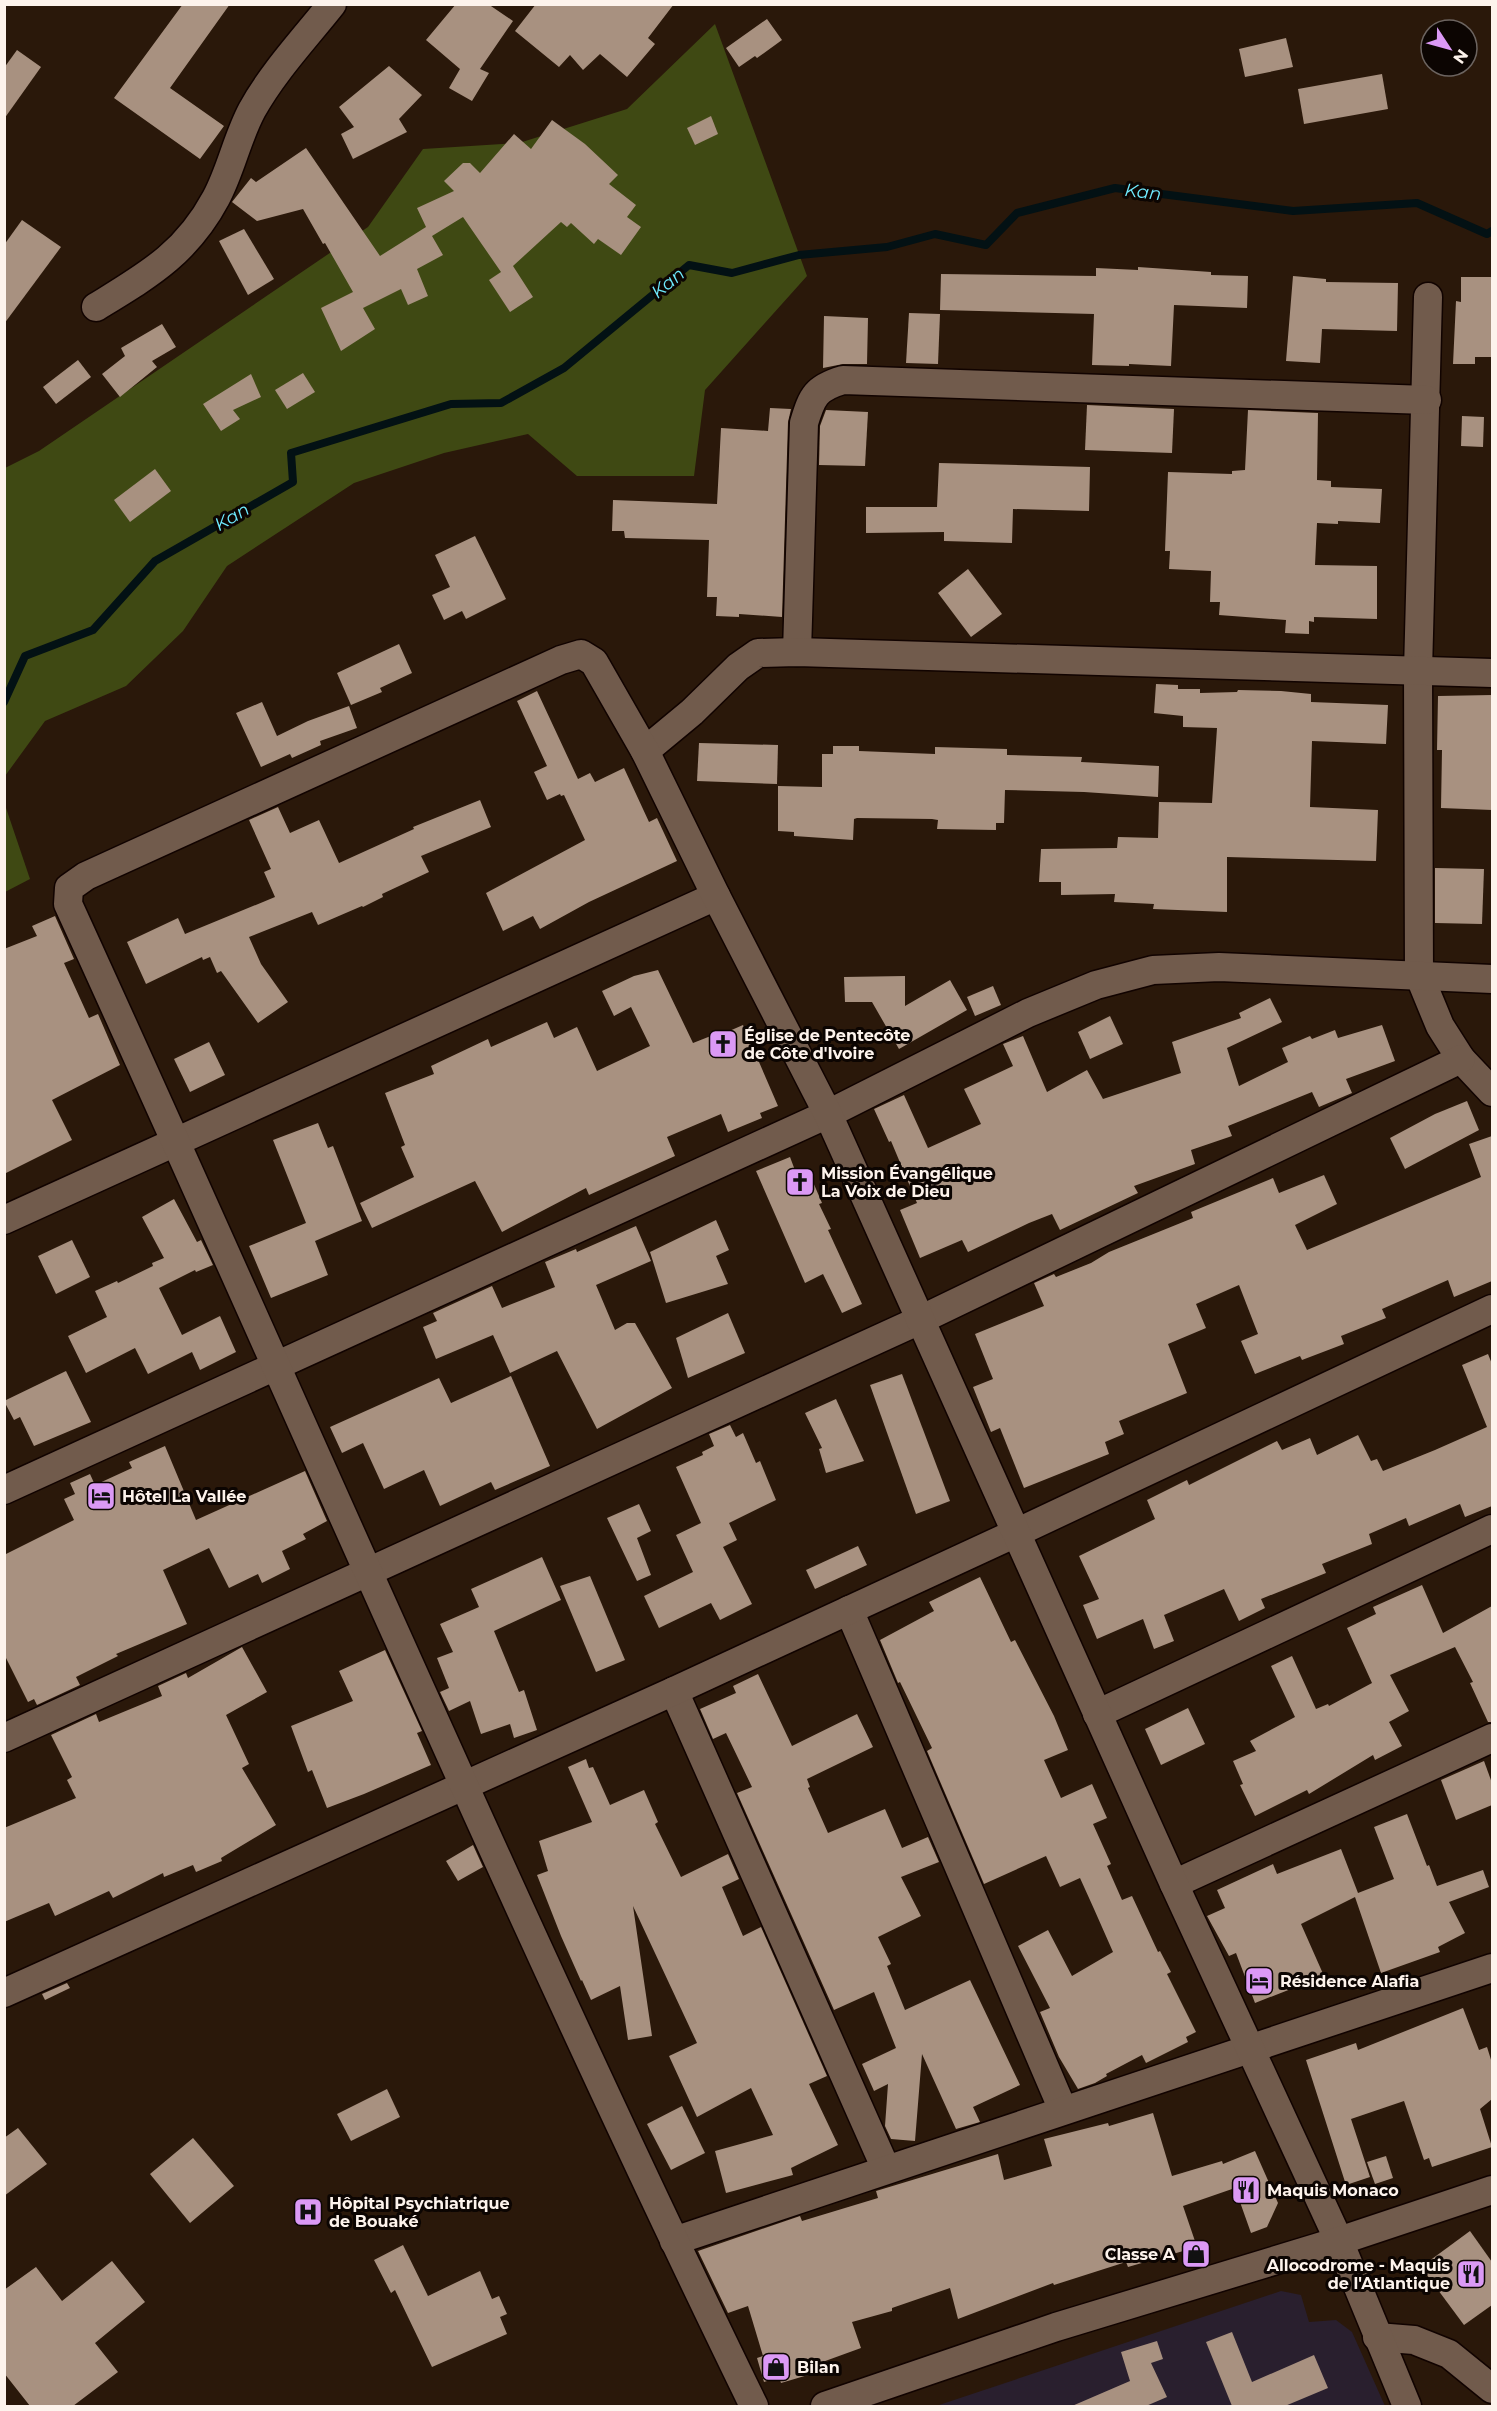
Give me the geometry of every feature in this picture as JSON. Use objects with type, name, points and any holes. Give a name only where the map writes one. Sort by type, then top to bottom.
[{"type":"street","points":[[96,307],[152,272],[191,238],[216,198],[252,110],[332,4]]},
{"type":"street","points":[[1428,297],[1418,671],[1419,975],[1440,1026],[1461,1059],[1492,1092]]},
{"type":"street","points":[[797,652],[804,423],[811,399],[824,386],[843,381],[1427,400]]},
{"type":"street","points":[[645,752],[692,712],[738,667],[758,653],[797,652],[1492,673]]},
{"type":"street","points":[[754,2406],[674,2241],[465,1785],[68,904],[69,888],[97,871],[561,660],[581,654],[594,662],[645,752],[828,1114],[1249,2050],[1339,2241],[1407,2406]]},
{"type":"street","points":[[4,1220],[716,896]]},
{"type":"street","points":[[4,1490],[828,1114],[1028,1013],[1096,985],[1153,970],[1219,968],[1492,979]]},
{"type":"street","points":[[4,1738],[920,1320],[1461,1059]]},
{"type":"street","points":[[4,1993],[674,1691],[1492,1309]]},
{"type":"street","points":[[1097,1714],[1492,1529]]},
{"type":"street","points":[[849,1610],[1063,2110]]},
{"type":"street","points":[[674,1691],[886,2169]]},
{"type":"street","points":[[1174,1884],[1492,1738]]},
{"type":"street","points":[[674,2241],[1492,1968]]},
{"type":"street","points":[[825,2406],[1056,2327],[1339,2241],[1492,2190]]},
{"type":"street","points":[[1377,2337],[1414,2340],[1449,2354],[1492,2389]]},
{"type":"shaded area","points":[[1281,2291],[1301,2295],[1309,2322],[1336,2320],[1352,2332],[1385,2406],[936,2406]]},
{"type":"green space","points":[[715,24],[807,276],[705,390],[694,476],[577,476],[528,434],[444,453],[354,483],[227,566],[183,631],[126,686],[45,721],[5,776],[5,468],[39,451],[368,227],[423,149],[519,143],[627,109]]},
{"type":"green space","points":[[4,802],[30,879],[5,892],[4,892]]},
{"type":"building","points":[[183,4],[230,4],[170,88],[224,126],[200,159],[114,98]]},
{"type":"building","points":[[456,4],[488,4],[513,21],[480,69],[489,73],[472,101],[449,88],[460,69],[426,40]]},
{"type":"building","points":[[536,4],[674,4],[648,38],[655,44],[627,77],[600,54],[583,70],[570,55],[559,67],[515,31]]},
{"type":"building","points":[[767,19],[782,40],[757,58],[755,56],[739,67],[726,48]]},
{"type":"building","points":[[1286,38],[1293,67],[1245,77],[1239,49]]},
{"type":"building","points":[[17,50],[41,67],[4,119],[4,68]]},
{"type":"building","points":[[389,66],[422,95],[399,119],[407,132],[353,159],[341,134],[354,127],[339,107]]},
{"type":"building","points":[[1382,74],[1388,109],[1304,124],[1298,89]]},
{"type":"building","points":[[711,116],[718,134],[695,145],[687,128]]},
{"type":"building","points":[[552,120],[585,144],[618,175],[609,184],[636,205],[627,217],[641,227],[621,255],[598,239],[594,244],[571,223],[567,227],[561,222],[513,266],[533,297],[510,312],[489,280],[501,272],[463,217],[432,236],[443,255],[417,269],[428,296],[408,305],[401,289],[363,308],[375,329],[341,351],[321,308],[353,292],[303,209],[257,221],[232,202],[251,178],[256,182],[306,148],[380,256],[426,227],[417,208],[454,191],[444,181],[463,163],[470,163],[480,173],[514,134],[531,149]]},
{"type":"building","points":[[22,220],[61,247],[4,324],[4,245]]},
{"type":"building","points":[[244,229],[274,279],[248,295],[219,241]]},
{"type":"building","points":[[1138,267],[1211,272],[1211,275],[1248,276],[1247,308],[1174,305],[1171,366],[1092,365],[1094,314],[940,310],[941,274],[1096,276],[1096,268],[1138,270]]},
{"type":"building","points":[[1293,276],[1326,279],[1326,282],[1398,283],[1397,331],[1322,329],[1320,363],[1286,361]]},
{"type":"building","points":[[1461,277],[1492,277],[1492,357],[1475,357],[1475,364],[1453,364],[1456,301],[1461,302]]},
{"type":"building","points":[[909,313],[940,314],[938,364],[906,363]]},
{"type":"building","points":[[824,316],[868,318],[867,364],[843,364],[823,368]]},
{"type":"building","points":[[162,324],[176,347],[152,361],[157,367],[120,397],[102,374],[125,356],[121,348]]},
{"type":"building","points":[[78,360],[91,377],[56,404],[43,387]]},
{"type":"building","points":[[303,373],[315,392],[287,409],[275,390]]},
{"type":"building","points":[[251,374],[261,397],[233,410],[240,419],[221,431],[203,404]]},
{"type":"building","points":[[1087,405],[1174,409],[1172,453],[1085,450]]},
{"type":"building","points":[[770,408],[791,409],[788,422],[782,617],[739,614],[739,617],[716,616],[717,597],[707,597],[709,540],[625,538],[624,531],[612,531],[613,500],[717,504],[721,428],[768,431]]},
{"type":"building","points":[[826,410],[868,412],[865,466],[819,465],[820,426]]},
{"type":"building","points":[[1248,410],[1318,413],[1317,480],[1331,481],[1331,487],[1382,489],[1380,523],[1338,521],[1338,524],[1317,523],[1315,565],[1377,566],[1377,619],[1314,617],[1314,622],[1309,621],[1309,634],[1285,633],[1286,620],[1219,615],[1220,602],[1210,602],[1211,571],[1169,569],[1170,551],[1165,551],[1168,472],[1232,474],[1232,471],[1245,470]]},
{"type":"building","points":[[1462,416],[1484,417],[1483,447],[1461,446]]},
{"type":"building","points":[[939,463],[1090,467],[1089,511],[1013,509],[1012,543],[944,541],[944,532],[866,533],[866,507],[937,507]]},
{"type":"building","points":[[155,469],[171,491],[130,522],[114,500]]},
{"type":"building","points":[[475,536],[506,599],[466,619],[462,611],[444,620],[432,595],[450,587],[435,555]]},
{"type":"building","points":[[968,569],[1002,614],[971,637],[938,593]]},
{"type":"building","points":[[399,644],[412,673],[380,688],[382,692],[351,705],[337,673]]},
{"type":"building","points":[[1156,684],[1178,685],[1178,689],[1200,689],[1200,693],[1237,692],[1238,690],[1281,691],[1311,694],[1311,702],[1388,705],[1386,744],[1312,741],[1310,807],[1378,810],[1376,861],[1227,857],[1227,912],[1153,909],[1154,904],[1114,902],[1115,894],[1061,895],[1061,882],[1039,882],[1041,849],[1117,848],[1118,837],[1158,838],[1159,802],[1212,803],[1217,728],[1183,727],[1183,716],[1154,713]]},
{"type":"building","points":[[537,691],[578,779],[590,773],[595,782],[624,768],[649,822],[657,818],[677,861],[589,902],[540,929],[533,916],[503,931],[486,893],[585,840],[564,795],[560,794],[547,800],[534,772],[547,766],[517,701]]},
{"type":"building","points":[[1492,695],[1492,810],[1441,808],[1442,750],[1437,750],[1438,696]]},
{"type":"building","points":[[262,702],[277,736],[308,721],[349,706],[357,728],[320,741],[321,745],[292,758],[290,754],[261,767],[236,713]]},
{"type":"building","points":[[699,743],[778,745],[777,784],[697,781]]},
{"type":"building","points":[[833,746],[859,746],[859,751],[935,754],[935,747],[1007,749],[1007,755],[1082,757],[1081,762],[1159,766],[1158,797],[1005,790],[1004,823],[996,823],[996,830],[937,829],[938,820],[932,819],[857,818],[854,819],[853,840],[794,836],[794,832],[778,831],[778,786],[822,787],[822,754],[833,754]]},
{"type":"building","points":[[480,800],[491,827],[421,856],[429,872],[382,894],[383,897],[363,907],[318,925],[312,912],[249,937],[261,964],[288,1002],[258,1023],[221,971],[217,973],[210,957],[203,960],[202,957],[146,984],[127,942],[178,918],[185,934],[275,897],[264,872],[271,869],[249,820],[278,807],[290,833],[319,820],[339,863],[414,829],[413,827]]},
{"type":"building","points":[[1435,868],[1484,869],[1482,924],[1435,923]]},
{"type":"building","points":[[55,916],[74,959],[64,963],[89,1018],[98,1014],[120,1065],[52,1100],[72,1140],[4,1174],[4,949],[37,936],[32,926]]},
{"type":"building","points":[[658,970],[693,1043],[743,1025],[778,1106],[760,1113],[762,1118],[728,1132],[721,1114],[667,1137],[675,1156],[589,1195],[586,1188],[502,1232],[475,1181],[372,1228],[360,1203],[414,1177],[401,1147],[405,1145],[385,1093],[434,1074],[431,1066],[488,1039],[491,1047],[547,1022],[554,1038],[577,1027],[597,1071],[650,1046],[631,1007],[614,1016],[602,991],[634,976]]},
{"type":"building","points":[[905,976],[905,1006],[950,980],[967,1010],[899,1049],[872,1002],[845,1002],[844,977]]},
{"type":"building","points":[[993,986],[1001,1005],[975,1016],[967,997]]},
{"type":"building","points":[[1270,998],[1282,1022],[1227,1048],[1239,1086],[1288,1062],[1282,1048],[1310,1036],[1312,1039],[1335,1030],[1338,1038],[1382,1025],[1395,1061],[1346,1079],[1352,1093],[1319,1107],[1312,1092],[1228,1126],[1232,1136],[1191,1150],[1195,1164],[1134,1186],[1138,1193],[1060,1230],[1052,1214],[968,1252],[962,1240],[920,1258],[900,1210],[917,1203],[891,1141],[889,1142],[874,1109],[904,1095],[928,1148],[981,1124],[964,1089],[1013,1066],[1003,1044],[1023,1036],[1047,1092],[1087,1070],[1103,1099],[1181,1073],[1172,1042],[1241,1018],[1239,1013]]},
{"type":"building","points":[[1110,1016],[1123,1044],[1090,1059],[1078,1032]]},
{"type":"building","points":[[209,1042],[225,1075],[190,1092],[174,1059]]},
{"type":"building","points":[[1467,1101],[1479,1130],[1405,1169],[1390,1138],[1435,1114]]},
{"type":"building","points":[[318,1123],[328,1148],[333,1146],[362,1221],[315,1241],[328,1275],[271,1298],[249,1246],[306,1223],[273,1140]]},
{"type":"building","points":[[1492,1136],[1492,1281],[1454,1297],[1448,1280],[1382,1309],[1386,1318],[1341,1336],[1344,1344],[1302,1360],[1300,1356],[1255,1374],[1241,1341],[1258,1334],[1239,1285],[1196,1304],[1206,1328],[1168,1344],[1187,1393],[1119,1421],[1124,1434],[1105,1442],[1109,1454],[1024,1488],[1000,1428],[991,1432],[973,1387],[993,1379],[975,1334],[1044,1306],[1034,1283],[1054,1274],[1056,1277],[1091,1263],[1109,1252],[1193,1218],[1191,1212],[1273,1178],[1279,1193],[1324,1175],[1337,1204],[1295,1225],[1307,1250],[1481,1177],[1469,1144]]},
{"type":"building","points":[[790,1157],[796,1173],[807,1168],[822,1203],[819,1204],[831,1229],[828,1230],[862,1304],[842,1313],[823,1274],[805,1283],[756,1171]]},
{"type":"building","points":[[174,1199],[197,1242],[201,1240],[213,1265],[196,1272],[195,1270],[159,1288],[182,1335],[220,1316],[236,1352],[200,1370],[192,1352],[148,1374],[135,1348],[86,1373],[68,1336],[107,1317],[95,1291],[117,1281],[118,1283],[164,1258],[142,1217]]},
{"type":"building","points":[[716,1220],[729,1250],[716,1256],[728,1284],[666,1303],[650,1252]]},
{"type":"building","points":[[636,1226],[651,1261],[596,1285],[615,1330],[627,1323],[635,1323],[672,1388],[597,1429],[557,1351],[510,1373],[493,1335],[436,1359],[423,1327],[437,1321],[433,1313],[492,1286],[502,1308],[555,1287],[545,1262],[576,1249],[577,1252]]},
{"type":"building","points":[[72,1240],[90,1277],[56,1294],[38,1256]]},
{"type":"building","points":[[728,1313],[745,1353],[688,1378],[676,1338]]},
{"type":"building","points":[[1488,1354],[1492,1364],[1492,1506],[1465,1517],[1460,1504],[1409,1526],[1406,1518],[1369,1534],[1372,1544],[1322,1564],[1326,1573],[1261,1599],[1265,1608],[1239,1621],[1224,1589],[1164,1615],[1174,1641],[1154,1649],[1143,1619],[1097,1639],[1083,1605],[1099,1599],[1079,1556],[1155,1519],[1147,1500],[1187,1480],[1189,1485],[1277,1441],[1282,1450],[1310,1438],[1317,1455],[1358,1435],[1371,1461],[1377,1459],[1383,1471],[1435,1450],[1487,1427],[1462,1365]]},
{"type":"building","points":[[66,1371],[91,1422],[34,1446],[20,1417],[14,1420],[4,1401]]},
{"type":"building","points":[[902,1374],[950,1501],[916,1514],[870,1385]]},
{"type":"building","points":[[511,1376],[550,1466],[495,1490],[491,1482],[440,1506],[424,1470],[384,1489],[363,1443],[342,1453],[330,1427],[439,1378],[451,1403]]},
{"type":"building","points":[[836,1399],[864,1461],[826,1473],[819,1449],[822,1448],[805,1413]]},
{"type":"building","points":[[730,1425],[736,1437],[743,1433],[756,1463],[760,1461],[776,1500],[729,1523],[737,1540],[723,1547],[752,1604],[720,1620],[711,1603],[659,1628],[644,1596],[693,1572],[676,1535],[701,1523],[676,1467],[703,1455],[702,1452],[714,1446],[709,1434]]},
{"type":"building","points":[[165,1446],[196,1520],[305,1471],[327,1521],[303,1534],[306,1539],[282,1551],[290,1569],[262,1583],[258,1574],[229,1588],[209,1548],[163,1570],[187,1624],[116,1654],[118,1656],[76,1677],[80,1685],[37,1705],[34,1699],[28,1702],[4,1654],[4,1555],[74,1520],[64,1499],[75,1494],[70,1483],[90,1474],[95,1485],[132,1468],[129,1462]]},
{"type":"building","points":[[639,1504],[651,1531],[637,1538],[651,1575],[637,1581],[607,1518]]},
{"type":"building","points":[[858,1546],[867,1565],[815,1589],[806,1570]]},
{"type":"building","points":[[542,1557],[561,1600],[494,1631],[519,1692],[524,1690],[537,1730],[514,1738],[510,1724],[481,1734],[470,1701],[449,1711],[440,1692],[449,1688],[437,1658],[453,1652],[440,1624],[479,1607],[471,1589]]},
{"type":"building","points":[[590,1576],[625,1660],[596,1672],[560,1586]]},
{"type":"building","points":[[980,1577],[1011,1642],[1015,1640],[1054,1716],[1068,1750],[1044,1760],[1061,1798],[1092,1784],[1107,1818],[1093,1824],[1111,1864],[1107,1866],[1122,1900],[1132,1896],[1158,1952],[1160,1951],[1171,1972],[1167,1974],[1196,2032],[1186,2037],[1188,2042],[1146,2063],[1142,2055],[1106,2074],[1107,2076],[1095,2083],[1078,2089],[1059,2057],[1040,2012],[1050,2008],[1018,1946],[1048,1930],[1072,1976],[1113,1952],[1080,1878],[1060,1887],[1046,1856],[984,1884],[927,1751],[932,1748],[900,1682],[898,1683],[880,1640],[934,1611],[929,1602]]},
{"type":"building","points":[[1422,1585],[1443,1633],[1492,1606],[1492,1722],[1488,1722],[1470,1683],[1473,1682],[1455,1647],[1390,1675],[1409,1711],[1389,1722],[1402,1746],[1375,1760],[1373,1755],[1309,1794],[1307,1790],[1255,1816],[1240,1785],[1243,1784],[1233,1761],[1256,1751],[1250,1741],[1295,1717],[1271,1666],[1292,1656],[1316,1709],[1328,1704],[1329,1706],[1372,1683],[1347,1628],[1376,1614],[1373,1607]]},
{"type":"building","points":[[242,1647],[267,1692],[226,1715],[249,1764],[242,1768],[276,1825],[221,1858],[222,1861],[196,1872],[193,1865],[164,1877],[163,1873],[113,1898],[109,1891],[55,1916],[49,1903],[4,1922],[4,1828],[76,1798],[67,1780],[72,1777],[51,1735],[96,1714],[99,1722],[162,1696],[158,1686],[186,1673],[188,1678]]},
{"type":"building","points":[[385,1650],[422,1731],[417,1733],[431,1765],[327,1808],[312,1770],[308,1772],[291,1726],[353,1701],[339,1671]]},
{"type":"building","points":[[758,1674],[792,1746],[857,1714],[873,1747],[807,1779],[810,1787],[808,1788],[828,1833],[885,1809],[902,1848],[928,1837],[939,1862],[901,1877],[921,1916],[878,1937],[891,1964],[887,1966],[905,2010],[970,1980],[1020,2085],[973,2107],[980,2122],[956,2129],[922,2054],[915,2141],[891,2139],[885,2126],[888,2084],[874,2091],[862,2064],[896,2048],[874,1992],[834,2010],[737,1793],[752,1787],[726,1733],[713,1739],[700,1709],[736,1693],[733,1686]]},
{"type":"building","points":[[1188,1708],[1205,1744],[1161,1765],[1145,1729]]},
{"type":"building","points":[[586,1759],[589,1768],[593,1767],[610,1805],[644,1790],[658,1822],[655,1824],[681,1877],[728,1854],[739,1879],[722,1887],[743,1936],[761,1927],[827,2076],[809,2084],[838,2145],[791,2168],[793,2175],[726,2193],[715,2151],[773,2135],[751,2088],[697,2117],[669,2056],[697,2043],[633,1906],[652,2036],[628,2040],[620,1986],[591,2000],[581,1981],[537,1875],[548,1871],[539,1841],[592,1822],[568,1767]]},
{"type":"building","points":[[1484,1761],[1492,1783],[1492,1805],[1456,1820],[1441,1780]]},
{"type":"building","points":[[1407,1814],[1437,1886],[1483,1870],[1489,1887],[1449,1902],[1465,1933],[1438,1947],[1440,1952],[1381,1973],[1355,1897],[1301,1924],[1324,1976],[1255,2003],[1236,1953],[1229,1956],[1207,1916],[1225,1908],[1217,1890],[1273,1864],[1277,1874],[1341,1849],[1358,1893],[1394,1879],[1374,1827]]},
{"type":"building","points":[[473,1845],[483,1867],[458,1881],[446,1861]]},
{"type":"building","points":[[67,1983],[70,1988],[45,2000],[42,1994]]},
{"type":"building","points":[[1463,2008],[1479,2050],[1487,2047],[1492,2063],[1492,2099],[1480,2109],[1492,2147],[1432,2167],[1429,2158],[1424,2160],[1404,2101],[1351,2119],[1370,2177],[1346,2185],[1306,2060],[1356,2043],[1358,2050]]},
{"type":"building","points":[[387,2089],[400,2117],[351,2141],[337,2114]]},
{"type":"building","points":[[682,2106],[705,2153],[671,2170],[647,2124]]},
{"type":"building","points":[[1153,2113],[1172,2176],[1222,2161],[1223,2164],[1255,2151],[1278,2203],[1267,2227],[1251,2233],[1235,2188],[1183,2206],[1197,2247],[1128,2267],[1126,2262],[1054,2285],[1053,2283],[958,2319],[950,2288],[892,2308],[892,2311],[852,2322],[861,2348],[806,2368],[808,2375],[781,2383],[779,2377],[764,2382],[757,2358],[763,2356],[748,2306],[728,2313],[698,2251],[800,2216],[802,2221],[878,2198],[876,2191],[998,2154],[1004,2180],[1052,2166],[1044,2139],[1108,2123],[1109,2126]]},
{"type":"building","points":[[18,2128],[47,2164],[4,2196],[4,2138]]},
{"type":"building","points":[[193,2138],[234,2186],[190,2223],[150,2174]]},
{"type":"building","points":[[1386,2156],[1393,2178],[1375,2184],[1367,2162]]},
{"type":"building","points":[[1470,2231],[1492,2262],[1492,2305],[1464,2325],[1421,2267]]},
{"type":"building","points":[[403,2245],[428,2296],[480,2271],[492,2299],[499,2296],[507,2314],[500,2317],[507,2334],[432,2367],[395,2290],[391,2293],[374,2260]]},
{"type":"building","points":[[112,2261],[145,2302],[95,2343],[118,2372],[73,2406],[30,2406],[4,2373],[4,2290],[36,2267],[62,2301]]},
{"type":"building","points":[[1232,2332],[1252,2382],[1314,2355],[1328,2388],[1285,2406],[1232,2406],[1206,2342]]},
{"type":"building","points":[[1157,2341],[1163,2359],[1151,2363],[1167,2397],[1146,2406],[1072,2406],[1130,2381],[1121,2352]]},
{"type":"waterway","name":"Kan","points":[[4,702],[25,656],[93,630],[155,561],[293,482],[291,453],[451,404],[501,403],[564,368],[689,265],[732,273],[799,255],[887,247],[935,234],[986,245],[1017,213],[1115,188],[1293,211],[1417,203],[1487,234],[1492,231]]},
{"type":"place","name":"Église de Pentecôte de Côte d'Ivoire","points":[[723,1044]]},
{"type":"place","name":"Mission Évangélique La Voix de Dieu","points":[[800,1182]]},
{"type":"place","name":"Hôtel La Vallée","points":[[101,1496]]},
{"type":"place","name":"Résidence Alafia","points":[[1259,1981]]},
{"type":"place","name":"Maquis Monaco","points":[[1246,2190]]},
{"type":"place","name":"Hôpital Psychiatrique de Bouaké","points":[[308,2212]]},
{"type":"place","name":"Classe A","points":[[1196,2254]]},
{"type":"place","name":"Allocodrome - Maquis de l'Atlantique","points":[[1471,2274]]},
{"type":"place","name":"Bilan","points":[[776,2367]]}]
